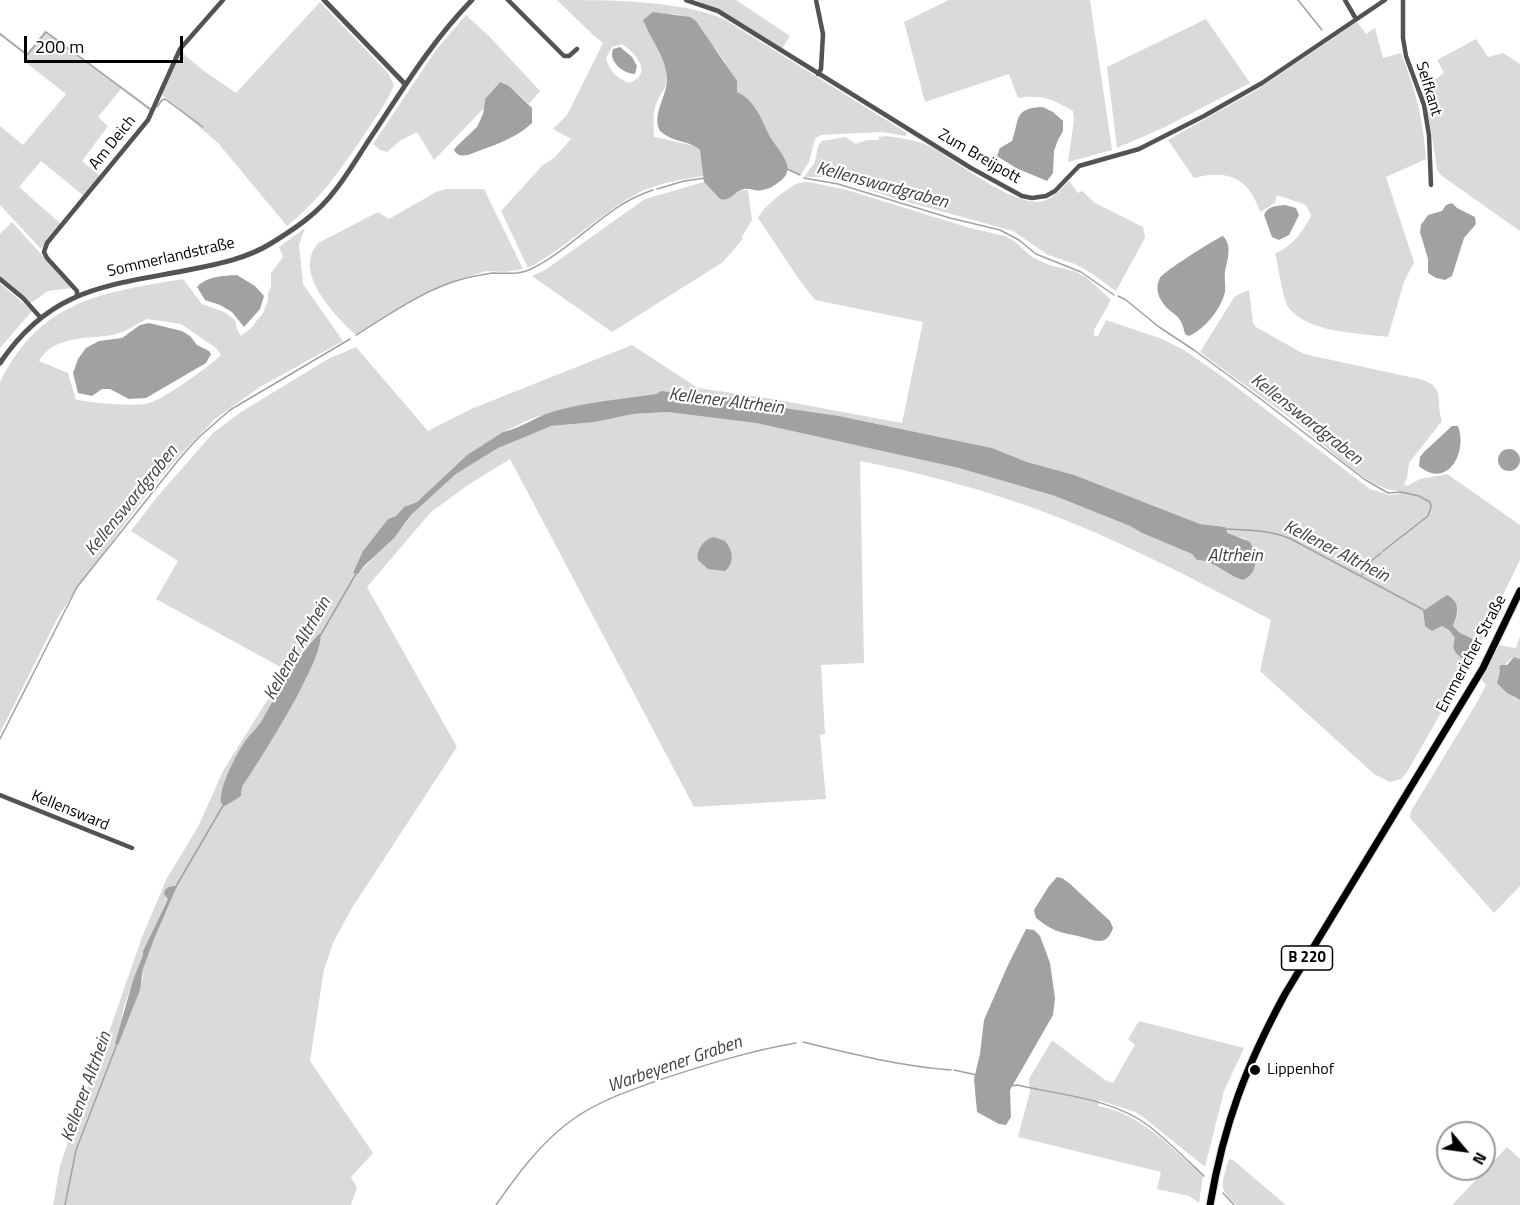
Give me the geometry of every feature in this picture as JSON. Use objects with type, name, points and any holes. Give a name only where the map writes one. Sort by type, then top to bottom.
[{"type":"main road","name":"Emmericher Straße","points":[[1210,1205],[1219,1155],[1229,1120],[1285,994],[1489,658],[1520,591]]},
{"type":"street","name":"Am Deich","points":[[77,295],[77,291],[47,258],[44,252],[47,243],[148,120],[180,49],[223,0]]},
{"type":"street","points":[[324,0],[405,84]]},
{"type":"street","name":"Sommerlandstraße","points":[[0,363],[14,343],[40,317],[77,295],[102,287],[233,260],[267,246],[309,218],[348,173],[405,84],[434,44],[472,0]]},
{"type":"street","points":[[508,0],[564,56],[569,57],[577,49]]},
{"type":"street","name":"Zum Breijpott","points":[[686,0],[718,10],[1012,192],[1022,196],[1041,197],[1055,191],[1079,166],[1139,148],[1204,116],[1262,83],[1385,0]]},
{"type":"street","points":[[816,0],[824,34],[821,69],[818,74]]},
{"type":"street","points":[[1345,0],[1356,19]]},
{"type":"street","name":"Selfkant","points":[[1403,0],[1403,38],[1406,56],[1424,105],[1429,135],[1431,185]]},
{"type":"street","points":[[0,279],[23,298],[40,317]]},
{"type":"street","name":"Kellensward","points":[[0,795],[132,848]]},
{"type":"shaded area","points":[[557,0],[643,2],[706,13],[724,19],[907,133],[906,136],[882,132],[821,135],[815,139],[809,162],[800,176],[787,169],[784,157],[772,141],[758,114],[749,101],[737,92],[732,73],[717,50],[698,29],[682,16],[658,13],[645,25],[660,50],[667,71],[666,85],[655,108],[654,137],[696,146],[700,150],[704,176],[663,184],[640,192],[625,200],[543,260],[528,268],[501,211],[542,166],[555,157],[571,139],[553,129],[567,115],[603,43]],"holes":[[[622,44],[637,58],[641,69],[636,79],[629,83],[614,74],[606,58],[612,47]]]},
{"type":"shaded area","points":[[696,0],[736,0],[790,36],[782,49],[725,13]]},
{"type":"shaded area","points":[[949,0],[1090,0],[1112,150],[1068,162],[1074,120],[1073,111],[1047,98],[1018,98],[1009,74],[925,102],[904,22]]},
{"type":"shaded area","points":[[320,2],[388,73],[394,85],[382,108],[341,168],[311,205],[287,226],[218,143],[161,94],[180,51],[236,93]]},
{"type":"shaded area","points":[[466,15],[490,37],[540,91],[529,104],[509,86],[498,84],[485,99],[483,109],[434,160],[417,132],[401,140],[387,152],[380,150],[373,144],[436,50]]},
{"type":"shaded area","points":[[1206,19],[1250,83],[1165,127],[1117,148],[1107,67]]},
{"type":"shaded area","points":[[1357,22],[1366,34],[1375,28],[1383,58],[1401,53],[1418,105],[1425,144],[1426,159],[1386,177],[1414,262],[1404,282],[1388,337],[1320,327],[1297,316],[1286,303],[1275,253],[1291,243],[1304,227],[1311,216],[1306,205],[1277,195],[1275,203],[1260,212],[1250,191],[1236,179],[1217,175],[1194,178],[1168,140],[1255,91]]},
{"type":"shaded area","points":[[45,30],[151,108],[150,111],[121,89],[98,117],[108,126],[82,161],[100,176],[84,196],[41,161],[19,187],[61,224],[41,249],[0,205],[0,126],[23,145],[66,94],[24,61],[27,56],[0,35],[0,32],[27,53]]},
{"type":"shaded area","points":[[1476,39],[1488,57],[1503,53],[1520,64],[1520,231],[1442,176],[1437,170],[1431,129],[1421,89],[1444,73],[1437,60]]},
{"type":"shaded area","points":[[845,137],[856,144],[867,140],[879,140],[879,137],[915,141],[931,147],[1002,191],[1031,201],[1051,198],[1069,181],[1078,193],[1082,191],[1095,203],[1143,227],[1145,238],[1116,291],[1075,264],[1048,255],[1013,231],[893,198],[846,182],[823,177],[804,177],[815,162],[818,146],[822,141]]},
{"type":"shaded area","points":[[704,182],[720,199],[748,190],[752,220],[743,239],[723,262],[612,332],[532,276],[545,270],[645,199]]},
{"type":"shaded area","points":[[808,182],[847,190],[970,228],[1005,236],[1032,257],[1086,277],[1111,300],[1094,330],[1094,336],[1098,336],[1106,320],[1162,339],[1184,350],[1370,489],[1389,495],[1399,494],[1400,491],[1375,484],[1362,476],[1301,426],[1200,352],[1235,296],[1249,290],[1253,323],[1256,327],[1304,354],[1419,379],[1433,386],[1437,390],[1442,421],[1409,463],[1404,484],[1407,486],[1420,479],[1447,474],[1520,525],[1520,560],[1480,642],[1460,633],[1453,626],[1458,611],[1451,597],[1447,596],[1423,611],[1425,626],[1434,630],[1442,626],[1449,630],[1455,638],[1454,651],[1469,664],[1407,772],[1401,779],[1390,782],[1374,774],[1260,671],[1271,620],[1165,565],[1097,533],[1031,507],[929,476],[860,461],[864,663],[821,665],[825,734],[820,735],[826,799],[694,807],[510,459],[468,485],[431,512],[367,587],[457,747],[352,908],[334,941],[324,969],[310,1061],[373,1153],[351,1177],[357,1188],[351,1205],[53,1205],[60,1166],[79,1109],[100,1058],[142,937],[167,878],[198,827],[223,771],[286,670],[156,599],[178,561],[131,531],[157,497],[213,433],[241,412],[328,359],[356,347],[428,431],[471,409],[632,345],[698,388],[773,399],[902,423],[923,322],[815,300],[758,218],[770,203],[794,185]],"holes":[[[661,391],[743,399],[839,416],[992,448],[1027,462],[1074,476],[1200,524],[1225,527],[1233,535],[1245,538],[1243,580],[1130,526],[1055,496],[960,468],[756,423],[667,412],[633,414],[595,422],[551,426],[498,448],[456,474],[411,515],[359,573],[355,570],[363,551],[388,519],[396,516],[404,507],[417,502],[467,455],[503,432],[535,417],[656,394]],[[320,633],[306,680],[242,787],[242,793],[226,806],[228,778],[233,763],[247,739],[259,725],[302,651]],[[168,898],[143,969],[143,978],[116,1044],[123,1010],[143,951]]]},
{"type":"shaded area","points":[[446,189],[484,189],[523,269],[504,272],[487,271],[459,279],[432,290],[355,334],[336,315],[318,291],[312,278],[310,265],[312,253],[320,242],[378,212],[389,219],[436,192]]},
{"type":"shaded area","points":[[12,222],[72,288],[48,291],[31,303],[0,276],[0,234]]},
{"type":"shaded area","points":[[305,228],[299,245],[303,284],[343,341],[260,387],[216,418],[180,455],[147,494],[58,617],[0,733],[0,382],[16,355],[34,333],[54,317],[76,305],[125,289],[183,279],[202,304],[224,312],[235,320],[241,336],[263,313],[271,287],[271,273],[283,257],[279,247]],"holes":[[[147,319],[181,324],[216,348],[221,355],[173,391],[146,404],[76,400],[68,373],[39,361],[45,353],[62,342],[117,334]]]},
{"type":"shaded area","points":[[0,283],[32,311],[0,348]]},
{"type":"shaded area","points":[[1520,636],[1520,659],[1514,657],[1509,661],[1498,677],[1514,698],[1520,700],[1520,886],[1494,913],[1410,818],[1411,811],[1486,685],[1481,679],[1499,645],[1516,648]]},
{"type":"shaded area","points":[[1139,1021],[1244,1048],[1224,1091],[1205,1167],[1143,1117],[1099,1100],[1098,1106],[1114,1110],[1142,1124],[1203,1176],[1199,1203],[1189,1196],[1157,1189],[1161,1172],[1018,1137],[1030,1091],[1029,1079],[1051,1042],[1053,1041],[1105,1080],[1113,1083],[1135,1045],[1128,1039]]},
{"type":"shaded area","points":[[1507,1147],[1520,1159],[1520,1205],[1452,1205],[1475,1181],[1496,1181],[1496,1159]]},
{"type":"shaded area","points":[[1230,1159],[1286,1205],[1236,1205],[1226,1194],[1223,1185]]},
{"type":"water","points":[[653,12],[690,17],[696,21],[737,81],[737,92],[753,105],[785,159],[787,171],[785,177],[769,188],[744,189],[730,198],[720,199],[704,182],[700,150],[691,144],[670,138],[660,131],[657,118],[667,84],[666,69],[643,20]]},
{"type":"water","points":[[620,47],[632,57],[637,66],[635,74],[622,70],[615,63],[613,49]]},
{"type":"water","points":[[500,82],[509,86],[532,108],[532,123],[518,134],[502,142],[468,155],[458,154],[454,150],[477,127],[483,114],[485,99]]},
{"type":"water","points":[[1043,107],[1063,121],[1063,131],[1054,151],[1053,173],[1047,181],[1016,168],[997,156],[1000,148],[1012,141],[1022,112]]},
{"type":"water","points":[[1452,203],[1475,217],[1476,224],[1464,238],[1452,276],[1445,280],[1428,273],[1428,259],[1420,232],[1421,225],[1428,215],[1442,211],[1446,205]]},
{"type":"water","points":[[1285,205],[1296,208],[1299,215],[1289,235],[1279,240],[1272,237],[1264,215],[1270,208]]},
{"type":"water","points":[[1223,236],[1229,249],[1223,298],[1216,312],[1189,336],[1185,334],[1178,317],[1164,305],[1160,298],[1159,280],[1179,263]]},
{"type":"water","points":[[237,275],[255,286],[264,296],[260,309],[244,327],[232,312],[205,300],[197,287],[210,279]]},
{"type":"water","points":[[149,323],[182,331],[190,336],[197,345],[211,354],[206,363],[146,398],[129,399],[110,389],[102,389],[92,396],[78,393],[73,373],[78,359],[86,348],[99,341],[122,338],[140,325]]},
{"type":"water","name":"Altrhein","points":[[661,391],[743,399],[839,416],[992,448],[1027,462],[1074,475],[1200,524],[1225,527],[1228,533],[1250,542],[1255,558],[1254,569],[1243,580],[1130,526],[1055,496],[959,468],[756,423],[667,412],[633,414],[595,422],[551,426],[498,448],[456,474],[411,515],[394,538],[358,574],[353,573],[363,551],[388,519],[396,516],[404,507],[417,502],[467,455],[503,432],[548,413],[567,408],[656,394]]},
{"type":"water","points":[[1452,426],[1458,426],[1460,436],[1460,447],[1453,465],[1438,474],[1419,466],[1420,457],[1424,452]]},
{"type":"water","points":[[1509,449],[1517,452],[1520,460],[1517,468],[1509,471],[1501,468],[1498,460],[1501,452]]},
{"type":"water","points":[[714,537],[725,541],[730,548],[732,560],[725,571],[708,569],[698,560],[698,552],[702,546]]},
{"type":"water","points":[[1447,595],[1455,601],[1457,609],[1453,626],[1460,633],[1480,642],[1469,664],[1454,650],[1455,638],[1449,630],[1442,626],[1432,631],[1425,626],[1423,611]]},
{"type":"water","points":[[320,633],[313,663],[290,710],[242,787],[241,796],[225,806],[221,803],[222,789],[238,753],[261,722],[294,664]]},
{"type":"water","points":[[1514,657],[1520,659],[1520,700],[1507,693],[1497,683],[1499,668],[1501,665],[1507,665]]},
{"type":"water","points":[[1057,877],[1069,883],[1110,921],[1113,928],[1107,939],[1098,941],[1060,932],[1036,918],[1034,910]]},
{"type":"water","points":[[177,886],[143,969],[140,990],[118,1045],[115,1044],[143,951],[168,899],[164,892],[167,888]]},
{"type":"water","points":[[1026,929],[1034,930],[1040,936],[1050,963],[1055,998],[1053,1015],[1010,1090],[1011,1117],[1006,1125],[999,1124],[977,1112],[974,1079],[984,1020]]},
{"type":"waterway","points":[[1298,0],[1322,30]]},
{"type":"waterway","points":[[0,34],[27,55],[46,32],[150,109]]},
{"type":"waterway","points":[[157,107],[165,99],[203,127]]},
{"type":"waterway","name":"Kellenswardgraben","points":[[787,169],[800,175]]},
{"type":"waterway","name":"Kellenswardgraben","points":[[657,189],[705,178]]},
{"type":"waterway","name":"Kellenswardgraben","points":[[804,178],[838,184],[950,218],[1000,230],[1019,240],[1036,254],[1081,272],[1114,295]]},
{"type":"waterway","name":"Kellenswardgraben","points":[[356,335],[409,302],[451,282],[493,273],[525,272],[561,251],[620,206],[653,190]]},
{"type":"waterway","name":"Kellenswardgraben","points":[[1118,296],[1262,400],[1364,479],[1388,493],[1401,492],[1419,496],[1430,502],[1428,516],[1383,551]]},
{"type":"waterway","name":"Kellenswardgraben","points":[[0,739],[77,587],[180,458],[199,437],[230,410],[350,339]]},
{"type":"waterway","name":"Kellener Altrhein","points":[[1226,529],[1267,532],[1291,539],[1424,610]]},
{"type":"waterway","name":"Kellenswardgraben","points":[[1362,575],[1372,560],[1381,553]]},
{"type":"waterway","name":"Kellener Altrhein","points":[[320,636],[357,572]]},
{"type":"waterway","name":"Kellener Altrhein","points":[[175,888],[224,804]]},
{"type":"waterway","name":"Warbeyener Graben","points":[[803,1042],[895,1063],[951,1070]]},
{"type":"waterway","name":"Warbeyener Graben","points":[[496,1205],[521,1171],[550,1138],[592,1107],[625,1092],[693,1069],[744,1054],[796,1043]]},
{"type":"waterway","name":"Kellener Altrhein","points":[[65,1205],[76,1150],[117,1044]]},
{"type":"waterway","name":"Warbeyener Graben","points":[[954,1070],[977,1075]]},
{"type":"waterway","name":"Warbeyener Graben","points":[[1010,1086],[1017,1085],[1068,1095],[1119,1109],[1149,1126],[1204,1176]]},
{"type":"waterway","name":"Warbeyener Graben","points":[[1223,1193],[1234,1205]]},
{"type":"place","name":"Lippenhof","points":[[1255,1070]]}]
